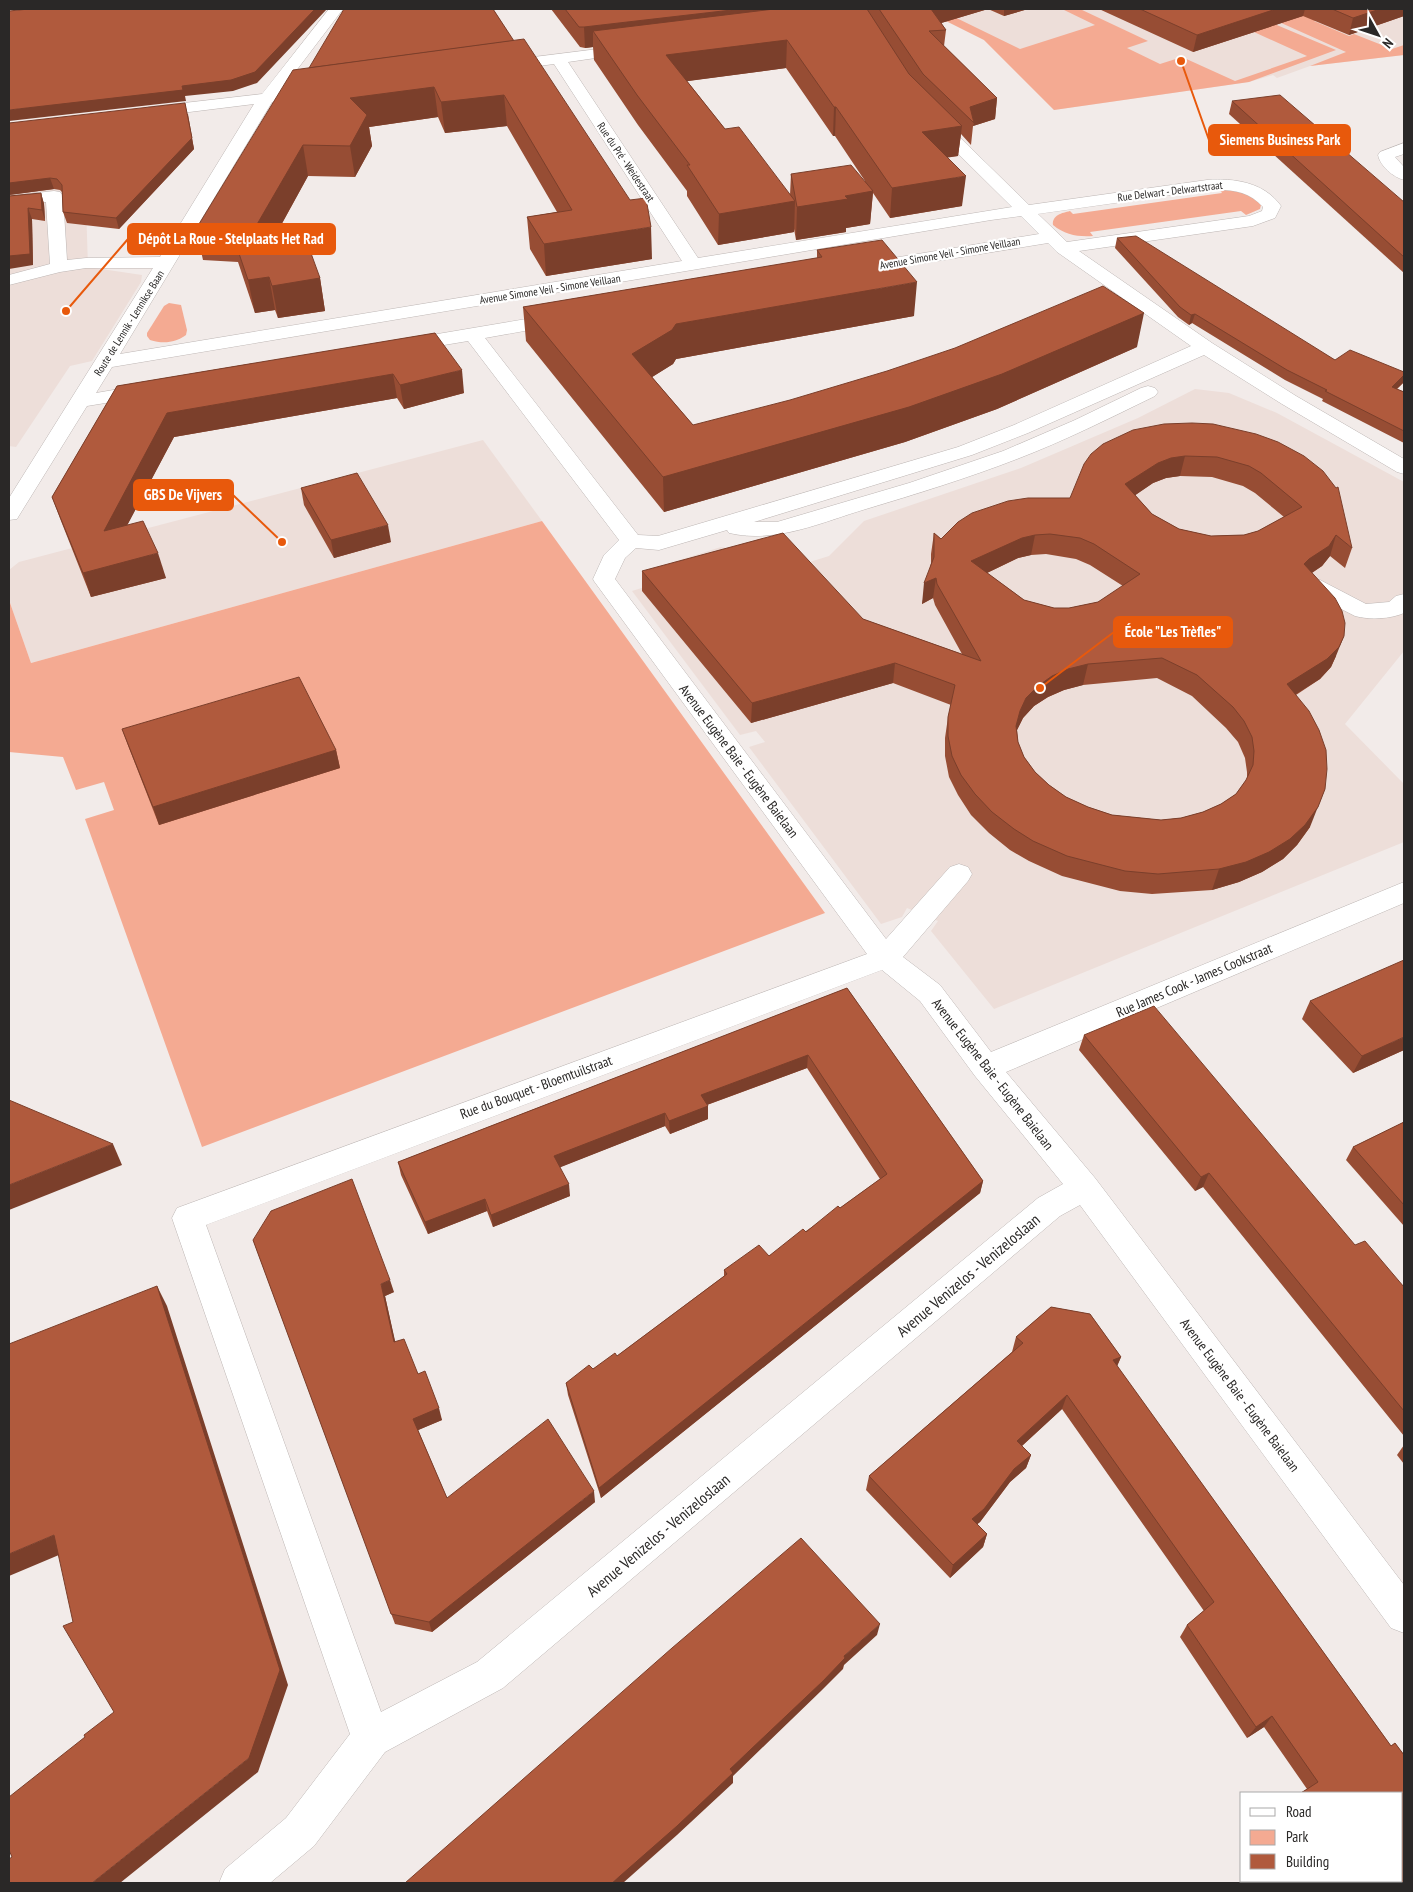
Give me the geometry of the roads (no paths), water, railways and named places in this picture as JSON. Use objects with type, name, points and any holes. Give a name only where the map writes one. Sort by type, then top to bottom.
[{"type":"street","name":"Route de Lennik - Lennikse Baan","points":[[9,514],[167,262],[260,107],[336,9]]},
{"type":"street","points":[[491,68],[646,47]]},
{"type":"street","name":"Rue du Pré - Weidestraat","points":[[558,58],[694,265]]},
{"type":"street","points":[[137,113],[328,90]]},
{"type":"street","points":[[920,106],[1057,242],[1206,347],[1289,400],[1404,468]]},
{"type":"street","points":[[1404,148],[1386,155],[1387,161],[1404,175]]},
{"type":"street","name":"Rue Delwart - Delwartstraat","points":[[1025,211],[1223,184],[1250,188],[1272,206],[1269,214],[1253,221],[1057,242]]},
{"type":"street","points":[[9,201],[54,196],[59,267]]},
{"type":"street","name":"Avenue Simone Veil - Simone Veillaan","points":[[105,362],[1025,211]]},
{"type":"street","name":"Avenue Simone Veil - Simone Veillaan","points":[[850,270],[1057,242]]},
{"type":"street","points":[[9,280],[59,267],[86,263],[167,262]]},
{"type":"street","points":[[387,349],[579,316]]},
{"type":"street","points":[[474,334],[478,342],[632,541],[659,542],[715,527],[778,529],[916,488],[1010,454],[1082,424],[1165,384],[1164,365],[1206,347]]},
{"type":"street","points":[[81,401],[166,386]]},
{"type":"street","name":"Avenue Eugène Baie - Eugène Baielaan","points":[[632,541],[615,555],[604,579],[885,958],[930,993],[985,1068],[1084,1186],[1404,1615]]},
{"type":"street","points":[[1312,585],[1363,612],[1395,609],[1404,601]]},
{"type":"street","points":[[885,958],[959,874]]},
{"type":"street","name":"Rue James Cook - James Cookstraat","points":[[985,1068],[1032,1046],[1404,892]]},
{"type":"street","name":"Rue du Bouquet - Bloemtuilstraat","points":[[372,1738],[188,1218],[885,958]]},
{"type":"street","name":"Avenue Venizelos - Venizeloslaan","points":[[239,1883],[300,1832],[372,1738],[490,1675],[1049,1207],[1084,1186]]},
{"type":"place","name":"Siemens Business Park","points":[[1181,61]]},
{"type":"place","name":"Dépôt La Roue - Stelplaats Het Rad","points":[[66,311]]},
{"type":"place","name":"GBS De Vijvers","points":[[282,542]]},
{"type":"place","name":"École \"Les Trèfles\"","points":[[1040,688]]}]
